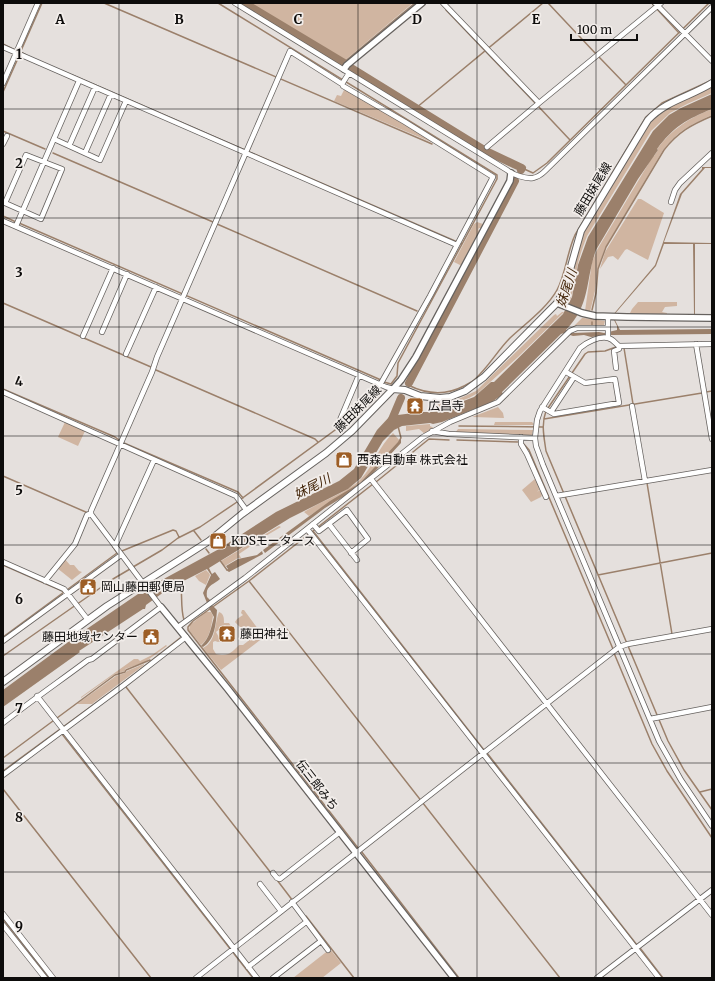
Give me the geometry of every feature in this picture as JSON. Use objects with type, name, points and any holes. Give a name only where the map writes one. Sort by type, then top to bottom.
[{"type":"main road","name":"藤田妹尾線","points":[[3,682],[88,620],[145,585],[209,540],[342,440],[393,389],[405,390],[420,396],[440,398],[450,397],[465,391],[484,377],[556,303],[566,286],[574,249],[580,231],[643,127],[654,114],[664,106],[712,83]]},
{"type":"street","points":[[3,83],[18,54],[38,3]]},
{"type":"street","points":[[235,3],[511,173],[531,178],[541,174],[682,32],[712,8]]},
{"type":"street","points":[[344,70],[347,65],[422,3]]},
{"type":"street","points":[[443,3],[539,103]]},
{"type":"street","points":[[487,147],[658,4],[682,32],[712,61]]},
{"type":"street","points":[[3,47],[458,243]]},
{"type":"street","points":[[45,581],[75,544],[89,514],[290,51],[344,82]]},
{"type":"street","points":[[349,73],[343,86],[492,175],[493,179],[380,385]]},
{"type":"street","points":[[17,224],[79,81]]},
{"type":"street","points":[[70,146],[95,87]]},
{"type":"street","points":[[85,153],[111,94]]},
{"type":"street","points":[[54,139],[100,160],[126,101]]},
{"type":"street","points":[[3,144],[7,136]]},
{"type":"street","points":[[671,202],[675,190],[680,183],[712,153]]},
{"type":"street","points":[[26,154],[44,162],[62,169],[41,219],[5,204],[26,154]]},
{"type":"street","points":[[3,220],[17,224],[156,287],[183,296],[359,376],[393,389],[401,380],[416,357],[510,181],[511,173]]},
{"type":"street","points":[[83,336],[113,268]]},
{"type":"street","points":[[102,332],[127,274]]},
{"type":"street","points":[[126,354],[156,287]]},
{"type":"street","points":[[556,303],[595,316],[712,318]]},
{"type":"street","points":[[608,317],[608,333]]},
{"type":"street","points":[[178,628],[315,527],[373,482],[385,467],[432,431],[498,402],[570,331],[577,328],[608,333],[619,346]]},
{"type":"street","points":[[608,333],[583,345],[570,375],[547,410],[538,416],[535,438],[536,446],[659,741],[681,780],[712,826]]},
{"type":"street","points":[[696,344],[712,439]]},
{"type":"street","points":[[619,346],[712,344]]},
{"type":"street","points":[[616,368],[614,351],[619,349],[619,346]]},
{"type":"street","points":[[547,410],[554,414],[619,403],[615,378],[585,383],[570,375]]},
{"type":"street","points":[[547,410],[570,375]]},
{"type":"street","points":[[340,422],[359,376]]},
{"type":"street","points":[[3,392],[236,496],[247,511]]},
{"type":"street","points":[[632,406],[645,481]]},
{"type":"street","points":[[432,431],[521,440],[535,438]]},
{"type":"street","points":[[521,440],[546,497]]},
{"type":"street","points":[[115,546],[154,460]]},
{"type":"street","points":[[556,496],[712,470]]},
{"type":"street","points":[[373,482],[548,703],[712,915]]},
{"type":"street","points":[[315,527],[319,531],[347,510],[368,539],[351,553]]},
{"type":"street","points":[[3,723],[37,696],[88,660],[92,659],[159,605],[89,514]]},
{"type":"street","points":[[328,524],[357,560]]},
{"type":"street","points":[[309,531],[485,752],[637,947],[659,978]]},
{"type":"street","points":[[3,641],[120,553]]},
{"type":"street","points":[[3,562],[67,592],[88,620]]},
{"type":"street","name":"伝三郎みち","points":[[159,605],[340,832],[358,851],[454,978]]},
{"type":"street","points":[[196,978],[613,651],[627,644],[712,629]]},
{"type":"street","points":[[3,775],[186,637]]},
{"type":"street","points":[[37,696],[232,950],[257,978]]},
{"type":"street","points":[[650,719],[712,707]]},
{"type":"street","points":[[272,873],[280,879],[340,832]]},
{"type":"street","points":[[260,884],[281,911]]},
{"type":"street","points":[[597,978],[712,890]]},
{"type":"street","points":[[293,902],[306,922],[328,950]]},
{"type":"street","points":[[3,914],[53,978]]},
{"type":"street","points":[[248,967],[306,922]]},
{"type":"street","points":[[3,925],[45,978]]},
{"type":"street","points":[[273,978],[320,941]]},
{"type":"shaded area","points":[[249,3],[413,3],[344,61]]},
{"type":"shaded area","points":[[712,86],[712,93],[670,113],[651,131],[587,236],[579,260],[573,290],[569,303],[568,302],[571,296],[568,294],[581,233],[649,124],[670,106]]},
{"type":"shaded area","points":[[345,88],[432,140],[431,142],[334,101],[337,95],[341,96]]},
{"type":"shaded area","name":"妹尾川","points":[[712,94],[712,109],[695,116],[675,129],[657,149],[658,150],[638,179],[596,250],[584,301],[580,311],[566,330],[574,333],[604,333],[617,330],[617,326],[612,316],[655,265],[680,194],[702,169],[702,167],[712,167],[705,168],[682,194],[664,242],[712,243],[695,244],[695,315],[693,244],[664,244],[656,266],[613,316],[620,330],[712,329],[712,334],[611,335],[591,337],[584,335],[573,336],[564,333],[561,334],[502,392],[503,394],[492,402],[442,422],[402,426],[394,430],[383,441],[361,478],[348,489],[290,518],[209,568],[212,574],[215,572],[220,579],[207,590],[207,597],[211,601],[207,603],[203,593],[211,575],[207,569],[168,589],[146,605],[145,609],[79,651],[80,652],[3,707],[3,690],[75,637],[138,594],[143,594],[160,581],[219,549],[276,512],[339,481],[354,469],[377,430],[390,416],[440,410],[474,397],[491,382],[494,382],[563,314],[572,297],[578,265],[588,237],[653,131],[669,115]]},
{"type":"shaded area","points":[[712,109],[712,115],[685,129],[663,150],[605,248],[598,268],[590,312],[585,311],[592,262],[597,250],[658,150],[657,149],[675,130],[696,116]]},
{"type":"shaded area","points":[[638,199],[641,199],[664,213],[648,260],[627,249],[618,260],[613,256],[608,257],[600,269],[605,252]]},
{"type":"shaded area","points":[[477,222],[483,224],[482,228],[479,228],[478,230],[480,231],[462,266],[454,262],[474,224]]},
{"type":"shaded area","points":[[638,302],[677,302],[677,306],[665,307],[662,312],[667,313],[667,315],[629,315]]},
{"type":"shaded area","points":[[564,312],[518,357],[478,393],[469,398],[434,411],[434,404],[454,401],[476,391],[554,315],[556,314],[557,316]]},
{"type":"shaded area","points":[[582,318],[605,321],[604,325],[601,326],[573,327]]},
{"type":"shaded area","points":[[498,407],[503,413],[504,418],[472,417]]},
{"type":"shaded area","points":[[65,422],[85,431],[78,446],[58,437]]},
{"type":"shaded area","points":[[495,422],[532,422],[534,424],[494,425]]},
{"type":"shaded area","points":[[430,424],[430,426],[434,429],[425,434],[419,429],[406,431],[406,426]]},
{"type":"shaded area","points":[[458,429],[533,430],[532,435],[530,436],[455,433]]},
{"type":"shaded area","points":[[393,433],[400,441],[359,484],[309,516],[304,512],[348,489],[361,479],[370,468],[388,438]]},
{"type":"shaded area","points":[[401,436],[401,443],[366,481],[325,508],[265,553],[263,550],[330,501],[360,483],[398,442]]},
{"type":"shaded area","points":[[536,478],[540,489],[537,492],[540,490],[543,493],[541,497],[531,502],[522,490]]},
{"type":"shaded area","points":[[279,526],[281,527],[239,554],[241,558],[238,558],[225,566],[221,561]]},
{"type":"shaded area","points":[[262,551],[263,554],[229,572],[226,570],[228,569],[226,566],[238,559],[257,555]]},
{"type":"shaded area","points":[[64,558],[70,565],[74,565],[79,571],[82,572],[72,580],[57,568]]},
{"type":"shaded area","points":[[206,570],[210,575],[206,585],[199,581],[195,576]]},
{"type":"shaded area","points":[[212,605],[217,610],[215,626],[210,640],[203,647],[201,646],[208,636],[214,617],[209,608]]},
{"type":"shaded area","points":[[242,610],[244,610],[264,637],[221,670],[203,648],[208,645],[213,637],[219,612],[223,615],[224,623],[229,623],[231,626],[228,628],[225,625],[216,632],[221,641],[213,642],[213,649],[216,654],[229,654],[239,645],[243,645],[252,638],[253,636],[251,634],[235,622],[243,615],[241,613]]},
{"type":"shaded area","points":[[206,612],[211,612],[213,616],[208,636],[201,645],[189,630],[190,625]]},
{"type":"shaded area","points":[[166,645],[167,646],[145,662],[115,674],[81,698],[134,659],[138,659],[140,661]]},
{"type":"shaded area","points":[[144,664],[92,704],[77,704],[116,676]]},
{"type":"shaded area","points":[[330,949],[341,963],[322,978],[293,978]]},
{"type":"waterway","points":[[20,53],[42,3]]},
{"type":"waterway","points":[[104,3],[432,144]]},
{"type":"waterway","points":[[218,3],[497,175],[497,179],[398,363],[397,376],[391,384],[384,382]]},
{"type":"waterway","points":[[244,3],[344,63]]},
{"type":"waterway","points":[[343,63],[415,3]]},
{"type":"waterway","points":[[416,108],[543,3]]},
{"type":"waterway","points":[[548,3],[596,54]]},
{"type":"waterway","points":[[522,168],[533,173],[547,163],[709,3]]},
{"type":"waterway","points":[[656,8],[679,33]]},
{"type":"waterway","points":[[446,10],[536,104]]},
{"type":"waterway","points":[[3,44],[15,50]]},
{"type":"waterway","points":[[19,51],[26,55]]},
{"type":"waterway","points":[[3,92],[19,56]]},
{"type":"waterway","points":[[599,57],[626,85]]},
{"type":"waterway","points":[[351,68],[484,150],[522,168],[521,170]]},
{"type":"waterway","points":[[72,75],[462,244]]},
{"type":"waterway","points":[[408,385],[436,393],[457,389],[472,382],[479,375],[510,338],[553,297],[565,270],[570,248],[575,235],[646,117],[662,103],[712,80]]},
{"type":"waterway","points":[[538,106],[570,140]]},
{"type":"waterway","points":[[592,310],[596,293],[598,269],[606,247],[664,150],[674,138],[685,130],[712,116]]},
{"type":"waterway","points":[[3,131],[45,149]]},
{"type":"waterway","points":[[53,153],[213,222]]},
{"type":"waterway","points":[[409,383],[515,181]]},
{"type":"waterway","points":[[3,216],[16,222]]},
{"type":"waterway","points":[[19,223],[381,380]]},
{"type":"waterway","points":[[217,224],[417,311]]},
{"type":"waterway","points":[[3,303],[151,367]]},
{"type":"waterway","points":[[548,408],[585,354],[588,352],[605,351],[616,347]]},
{"type":"waterway","points":[[624,348],[633,404]]},
{"type":"waterway","points":[[156,370],[315,439],[318,442]]},
{"type":"waterway","points":[[3,389],[119,440]]},
{"type":"waterway","points":[[706,392],[712,391]]},
{"type":"waterway","points":[[544,419],[702,393]]},
{"type":"waterway","points":[[390,424],[401,398]]},
{"type":"waterway","points":[[133,567],[162,550],[178,538],[200,527],[237,502],[361,411]]},
{"type":"waterway","points":[[546,411],[543,426],[546,451],[668,741],[684,770],[712,810]]},
{"type":"waterway","points":[[398,426],[401,438]]},
{"type":"waterway","points":[[459,426],[543,427]]},
{"type":"waterway","points":[[376,482],[429,439],[449,440]]},
{"type":"waterway","points":[[457,440],[519,442]]},
{"type":"waterway","points":[[124,443],[238,492],[243,498]]},
{"type":"waterway","points":[[523,443],[529,450],[613,649]]},
{"type":"waterway","points":[[3,476],[88,513]]},
{"type":"waterway","points":[[647,483],[672,634]]},
{"type":"waterway","points":[[358,848],[188,630],[188,627],[193,621],[249,581],[373,484]]},
{"type":"waterway","points":[[3,637],[117,553],[173,530],[176,531],[179,537]]},
{"type":"waterway","points":[[194,531],[201,540]]},
{"type":"waterway","points":[[313,531],[484,750]]},
{"type":"waterway","points":[[112,545],[117,553]]},
{"type":"waterway","points":[[206,549],[209,553]]},
{"type":"waterway","points":[[598,575],[712,553]]},
{"type":"waterway","points":[[219,559],[227,570]]},
{"type":"waterway","points":[[3,565],[64,592]]},
{"type":"waterway","points":[[3,656],[113,579],[130,569]]},
{"type":"waterway","points":[[180,580],[184,620]]},
{"type":"waterway","points":[[249,581],[560,978]]},
{"type":"waterway","points":[[3,771],[123,683],[180,638]]},
{"type":"waterway","points":[[614,653],[652,744],[667,771],[712,838]]},
{"type":"waterway","points":[[3,758],[115,675],[150,660]]},
{"type":"waterway","points":[[126,687],[271,873]]},
{"type":"waterway","points":[[62,734],[253,978]]},
{"type":"waterway","points":[[487,753],[637,945]]},
{"type":"waterway","points":[[3,789],[151,978]]},
{"type":"waterway","points":[[700,792],[712,789]]},
{"type":"waterway","points":[[361,851],[459,978]]},
{"type":"waterway","points":[[277,880],[293,901]]},
{"type":"waterway","points":[[306,916],[354,978]]},
{"type":"waterway","points":[[3,919],[49,978]]},
{"type":"waterway","points":[[640,948],[663,978]]},
{"type":"place","name":"広昌寺","points":[[415,406]]},
{"type":"place","name":"西森自動車 株式会社","points":[[344,460]]},
{"type":"place","name":"KDSモータース","points":[[218,541]]},
{"type":"place","name":"岡山藤田郵便局","points":[[88,587]]},
{"type":"place","name":"藤田神社","points":[[227,634]]},
{"type":"place","name":"藤田地域センター","points":[[151,637]]}]
